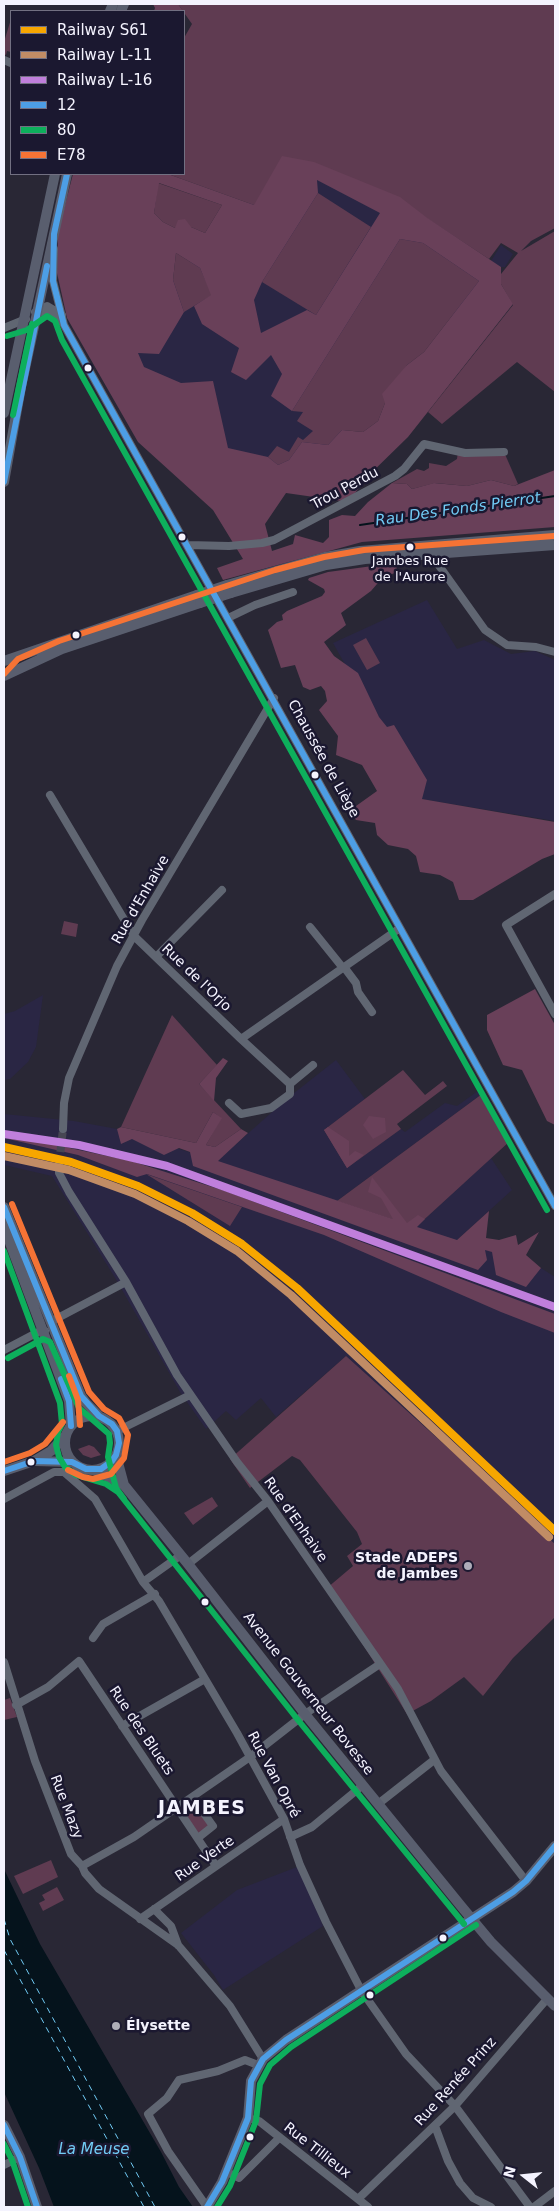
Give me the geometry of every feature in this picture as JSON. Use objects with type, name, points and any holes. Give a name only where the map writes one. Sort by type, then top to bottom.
[{"type":"main road","points":[[4,413],[55,175]]},
{"type":"main road","name":"Chaussée de Liège","points":[[54,234],[67,175]]},
{"type":"main road","points":[[4,482],[54,234]]},
{"type":"main road","points":[[433,549],[555,535]]},
{"type":"main road","points":[[4,661],[325,558],[360,551],[555,545]]},
{"type":"main road","points":[[4,676],[62,649],[198,599]]},
{"type":"main road","points":[[4,653],[25,653]]},
{"type":"main road","points":[[4,686],[22,667]]},
{"type":"main road","points":[[4,1206],[81,1396],[99,1416],[112,1424],[117,1431],[119,1443],[116,1455],[107,1466],[94,1470],[79,1467],[72,1462],[67,1454],[65,1444],[68,1430],[69,1401],[4,1227]]},
{"type":"main road","points":[[4,1472],[34,1461],[51,1451],[68,1430],[84,1416],[99,1416]]},
{"type":"main road","name":"Avenue Gouverneur Bovesse","points":[[116,1455],[124,1485],[305,1714],[491,1942],[555,2006]]},
{"type":"main road","points":[[34,1461],[72,1462]]},
{"type":"main road","name":"Avenue Gouverneur Bovesse","points":[[94,1470],[124,1485]]},
{"type":"main road","points":[[207,2207],[227,2172],[248,2118],[249,2089],[261,2062],[286,2040],[513,1892],[526,1881],[555,1846]]},
{"type":"main road","points":[[4,2125],[20,2157],[37,2207]]},
{"type":"street","name":"Chaussée de Liège","points":[[54,234],[53,281],[64,326]]},
{"type":"street","points":[[4,328],[23,322],[46,306],[62,315]]},
{"type":"street","name":"Chaussée de Liège","points":[[37,311],[56,317],[64,326],[274,698],[555,1206]]},
{"type":"street","name":"Trou Perdu","points":[[188,545],[229,546],[274,540],[395,476],[404,469],[424,444],[466,453],[504,452]]},
{"type":"street","points":[[433,549],[435,560],[485,630],[507,645],[536,647],[555,652]]},
{"type":"street","points":[[228,618],[255,605],[293,592]]},
{"type":"street","name":"Rue d'Enhaive","points":[[63,1129],[64,1103],[69,1078],[106,990],[134,936],[274,698]]},
{"type":"street","name":"Rue de l'Orjo","points":[[50,795],[134,936],[290,1084]]},
{"type":"street","points":[[156,958],[222,890]]},
{"type":"street","points":[[555,894],[506,925],[555,1014]]},
{"type":"street","points":[[310,927],[356,983],[358,992],[372,1012]]},
{"type":"street","points":[[241,1039],[400,928]]},
{"type":"street","points":[[229,1103],[241,1114],[271,1108],[290,1094],[290,1084],[313,1065]]},
{"type":"street","name":"Rue d'Enhaive","points":[[59,1164],[59,1173],[69,1192],[126,1282],[154,1337],[190,1395],[237,1462],[268,1501],[398,1689],[434,1760],[526,1881]]},
{"type":"street","points":[[52,1322],[126,1282]]},
{"type":"street","points":[[4,1350],[42,1330],[57,1335]]},
{"type":"street","points":[[117,1431],[190,1395]]},
{"type":"street","name":"Rue Van Opré","points":[[4,1499],[54,1472],[64,1472],[95,1499],[143,1582],[154,1594],[205,1679],[284,1819],[326,1922],[361,1990],[406,2054],[455,2106],[532,2207]]},
{"type":"street","points":[[188,1564],[268,1501]]},
{"type":"street","points":[[143,1582],[181,1555]]},
{"type":"street","points":[[93,1638],[103,1624],[154,1594]]},
{"type":"street","name":"Rue des Bluets","points":[[16,1705],[48,1687],[79,1661],[216,1866]]},
{"type":"street","name":"Rue Mazy","points":[[4,1662],[16,1705],[71,1854],[99,1888],[178,1945],[230,2006],[261,2062]]},
{"type":"street","points":[[82,1866],[134,1837],[250,1757],[305,1714],[380,1664]]},
{"type":"street","points":[[122,1726],[205,1679]]},
{"type":"street","points":[[378,1804],[434,1760]]},
{"type":"street","points":[[290,1837],[312,1827],[363,1784]]},
{"type":"street","points":[[192,1797],[213,1826],[198,1838]]},
{"type":"street","name":"Rue Verte","points":[[140,1919],[284,1819]]},
{"type":"street","name":"Rue Mazy","points":[[154,1909],[171,1926],[178,1945]]},
{"type":"street","name":"Rue Renée Prinz","points":[[358,2199],[455,2106],[546,1999]]},
{"type":"street","points":[[207,2207],[168,2151],[148,2114],[167,2098],[179,2080],[218,2071],[245,2060],[261,2062]]},
{"type":"street","name":"Rue Tillieux","points":[[248,2118],[259,2121],[368,2207]]},
{"type":"street","points":[[434,2126],[454,2174],[478,2205],[491,2207]]},
{"type":"street","points":[[227,2172],[239,2178],[279,2138]]},
{"type":"street","points":[[4,2165],[20,2157]]},
{"type":"street","points":[[532,2207],[555,2191]]},
{"type":"shaded area","points":[[153,4],[178,4],[182,10],[154,10]]},
{"type":"shaded area","points":[[178,4],[555,4],[555,228],[531,241],[521,251],[555,231],[555,392],[517,362],[442,424],[428,412],[513,305],[501,284],[501,274],[518,253],[501,243],[489,259],[425,217],[287,159],[265,209],[171,175],[185,175],[185,36],[192,24],[185,14],[185,10],[182,10]]},
{"type":"shaded area","points":[[10,22],[10,52],[7,51],[6,55],[4,54],[4,42]]},
{"type":"shaded area","points":[[282,156],[314,162],[400,197],[426,217],[501,267],[501,284],[513,304],[408,437],[365,479],[349,502],[286,493],[265,524],[272,551],[293,544],[295,535],[323,543],[329,537],[329,520],[342,515],[355,516],[368,502],[392,483],[407,484],[412,489],[434,483],[467,486],[491,480],[514,486],[555,470],[555,527],[362,542],[223,580],[217,568],[243,559],[213,510],[138,442],[67,318],[57,273],[58,232],[73,175],[171,175],[254,205]],"holes":[[[317,180],[380,213],[316,315],[307,310],[261,333],[254,300],[262,282],[318,193]],[[159,183],[222,205],[205,233],[191,227],[185,219],[178,220],[175,228],[163,222],[154,213]],[[400,239],[423,243],[479,281],[424,352],[407,365],[382,394],[385,403],[378,421],[363,432],[342,430],[328,445],[302,442],[289,460],[278,465],[268,457],[228,448],[213,381],[181,383],[144,367],[138,353],[159,354],[184,312],[173,280],[176,253],[200,268],[211,295],[194,306],[202,324],[239,348],[231,372],[246,380],[271,355],[282,374],[271,396],[292,411]]]},
{"type":"shaded area","points":[[285,164],[376,194],[494,271],[286,493],[189,419],[112,344]]},
{"type":"shaded area","points":[[158,183],[222,205],[205,233],[191,227],[175,228],[163,222],[154,213]]},
{"type":"shaded area","points":[[318,193],[371,227],[316,315],[262,282]]},
{"type":"shaded area","points":[[400,239],[423,243],[479,281],[424,352],[407,365],[385,403],[378,421],[363,432],[342,430],[328,445],[302,442],[289,460],[278,465],[268,457],[277,446],[289,452],[298,437],[303,440],[313,431],[297,421],[303,412],[292,411]]},
{"type":"shaded area","points":[[501,245],[513,254],[505,267],[501,267],[491,261]]},
{"type":"shaded area","points":[[176,253],[200,268],[212,295],[184,312],[173,280]]},
{"type":"shaded area","points":[[458,451],[504,452],[518,484],[514,486],[491,480],[467,486],[435,483],[412,489],[407,484],[392,483],[417,469],[424,471],[429,468],[429,463],[446,466],[457,459]]},
{"type":"shaded area","points":[[395,563],[397,569],[395,573],[383,577],[371,591],[341,613],[346,625],[324,642],[334,656],[358,673],[379,717],[387,727],[394,725],[427,780],[422,799],[555,822],[555,854],[542,859],[473,900],[459,900],[453,882],[440,875],[420,872],[416,856],[408,849],[388,845],[377,835],[375,823],[356,820],[349,811],[377,791],[362,765],[336,755],[338,736],[319,710],[327,701],[325,691],[321,686],[310,690],[303,687],[295,665],[281,668],[268,630],[277,622],[283,620],[282,615],[287,611],[322,596],[325,592],[324,589],[308,580],[309,578],[328,572]]},
{"type":"shaded area","points":[[427,600],[457,649],[484,640],[511,654],[535,651],[555,660],[555,821],[421,799],[333,643]]},
{"type":"shaded area","points":[[366,638],[380,663],[367,670],[353,645]]},
{"type":"shaded area","points":[[64,921],[78,924],[76,937],[61,934]]},
{"type":"shaded area","points":[[535,989],[555,1025],[555,1125],[547,1121],[522,1070],[503,1065],[487,1030],[487,1015]]},
{"type":"shaded area","points":[[43,995],[36,1047],[28,1062],[10,1079],[4,1080],[4,1014],[15,1011]]},
{"type":"shaded area","points":[[172,1015],[217,1065],[199,1084],[241,1129],[215,1147],[206,1145],[221,1118],[213,1112],[196,1143],[121,1127]]},
{"type":"shaded area","points":[[223,1058],[228,1061],[216,1078],[214,1101],[199,1084]]},
{"type":"shaded area","points":[[336,1060],[365,1099],[324,1130],[347,1167],[401,1129],[405,1132],[445,1103],[457,1106],[478,1091],[482,1094],[337,1201],[416,1227],[491,1158],[512,1190],[457,1240],[541,1268],[555,1277],[555,1544],[346,1356],[276,1417],[261,1398],[236,1420],[226,1411],[206,1429],[180,1392],[117,1281],[52,1176],[4,1165],[4,1114],[74,1121],[117,1129],[217,1161],[289,1097]]},
{"type":"shaded area","points":[[403,1070],[425,1095],[443,1081],[447,1086],[397,1124],[401,1129],[347,1168],[324,1130]]},
{"type":"shaded area","points":[[482,1094],[510,1141],[416,1227],[337,1201]]},
{"type":"shaded area","points":[[213,1112],[222,1118],[206,1145],[215,1147],[241,1129],[248,1133],[218,1161],[393,1219],[381,1198],[368,1192],[372,1177],[407,1223],[418,1215],[425,1219],[417,1227],[457,1240],[489,1211],[486,1238],[499,1240],[516,1235],[518,1245],[539,1232],[526,1255],[541,1268],[526,1287],[496,1275],[492,1252],[485,1250],[487,1260],[478,1270],[193,1166],[190,1152],[179,1148],[164,1155],[132,1139],[121,1144],[117,1129],[121,1127],[196,1143]]},
{"type":"shaded area","points":[[369,1116],[385,1118],[386,1132],[373,1139],[363,1125]]},
{"type":"shaded area","points":[[328,1127],[349,1141],[349,1156],[355,1151],[364,1155],[347,1168],[324,1130]]},
{"type":"shaded area","points":[[4,1138],[46,1143],[131,1161],[225,1191],[555,1314],[555,1333],[501,1312],[324,1235],[147,1174],[137,1177],[78,1155]]},
{"type":"shaded area","points":[[146,1174],[242,1207],[230,1226]]},
{"type":"shaded area","points":[[346,1356],[555,1544],[555,1617],[513,1658],[483,1696],[464,1677],[431,1701],[407,1714],[327,1588],[353,1566],[347,1556],[362,1544],[357,1532],[300,1460],[292,1456],[250,1488],[230,1459]]},
{"type":"shaded area","points":[[89,1445],[94,1447],[101,1455],[91,1458],[83,1455],[78,1449]]},
{"type":"shaded area","points":[[212,1497],[218,1506],[193,1525],[184,1513]]},
{"type":"shaded area","points":[[10,1698],[17,1717],[4,1720],[4,1700]]},
{"type":"shaded area","points":[[191,1804],[209,1825],[198,1835],[183,1809]]},
{"type":"shaded area","points":[[51,1860],[58,1877],[23,1894],[14,1876]]},
{"type":"shaded area","points":[[297,1867],[311,1895],[323,1926],[223,1990],[214,1975],[181,1933],[237,1890]]},
{"type":"shaded area","points":[[57,1887],[64,1900],[43,1911],[39,1903],[45,1900],[42,1895]]},
{"type":"water","name":"La Meuse","points":[[4,1869],[40,1944],[161,2152],[179,2187],[193,2207],[54,2207],[39,2168],[4,2092]]},
{"type":"waterway","name":"Rau Des Fonds Pierrot","points":[[360,525],[555,496]]},
{"type":"ferry route","points":[[4,1919],[10,1939],[155,2207]]},
{"type":"ferry route","points":[[4,1950],[144,2207]]},
{"type":"tunnel","points":[[59,1164],[63,1129]]},
{"type":"rail line","name":"L-16","points":[[4,1134],[79,1145],[167,1166],[555,1307]]},
{"type":"rail line","name":"S61","points":[[4,1147],[71,1162],[138,1186],[192,1213],[242,1244],[297,1288],[555,1531]]},
{"type":"rail line","name":"L-11","points":[[4,1156],[69,1170],[135,1194],[188,1221],[237,1251],[291,1295],[549,1537]]},
{"type":"transit line","name":"12","points":[[67,175],[54,234],[53,281],[64,325],[555,1206]]},
{"type":"transit line","name":"12","points":[[4,482],[47,266]]},
{"type":"transit line","name":"80","points":[[7,336],[27,330],[47,316],[55,321],[62,340],[547,1210]]},
{"type":"transit line","name":"80","points":[[13,415],[32,324]]},
{"type":"transit line","name":"E78","points":[[4,674],[18,659],[59,641],[275,570],[324,557],[364,550],[554,536]]},
{"type":"transit line","name":"E78","points":[[12,1204],[89,1392],[104,1409],[119,1418],[128,1435],[124,1458],[111,1474],[93,1479],[83,1477],[68,1470]]},
{"type":"transit line","name":"12","points":[[4,1207],[81,1396],[99,1416],[112,1424],[117,1431],[119,1443],[116,1455],[112,1461],[101,1469],[86,1469],[72,1462],[34,1461],[4,1471]]},
{"type":"transit line","name":"80","points":[[4,1251],[60,1403],[62,1424],[58,1432],[56,1445],[59,1457],[65,1467],[76,1475],[106,1484],[118,1492],[298,1720],[464,1924]]},
{"type":"transit line","name":"80","points":[[8,1358],[43,1339],[50,1342],[79,1408],[109,1434],[108,1457],[116,1488],[124,1499]]},
{"type":"transit line","name":"E78","points":[[69,1376],[78,1400],[80,1425]]},
{"type":"transit line","name":"12","points":[[61,1379],[69,1401],[71,1426]]},
{"type":"transit line","name":"E78","points":[[4,1462],[30,1453],[45,1444],[63,1422]]},
{"type":"transit line","name":"12","points":[[207,2207],[222,2182],[248,2118],[251,2081],[263,2059],[286,2040],[513,1892],[526,1881],[555,1846]]},
{"type":"transit line","name":"80","points":[[217,2207],[230,2186],[256,2121],[260,2084],[270,2065],[291,2047],[476,1925]]},
{"type":"transit line","name":"12","points":[[4,2125],[20,2157],[37,2207]]},
{"type":"transit line","name":"80","points":[[4,2144],[12,2160],[28,2207]]},
{"type":"place","name":"Jambes Rue de l'Aurore","points":[[410,547]]},
{"type":"place","name":"Stade ADEPS de Jambes","points":[[468,1566]]},
{"type":"place","name":"Élysette","points":[[116,2026]]},
{"type":"district","name":"JAMBES","points":[[202,1809]]}]
